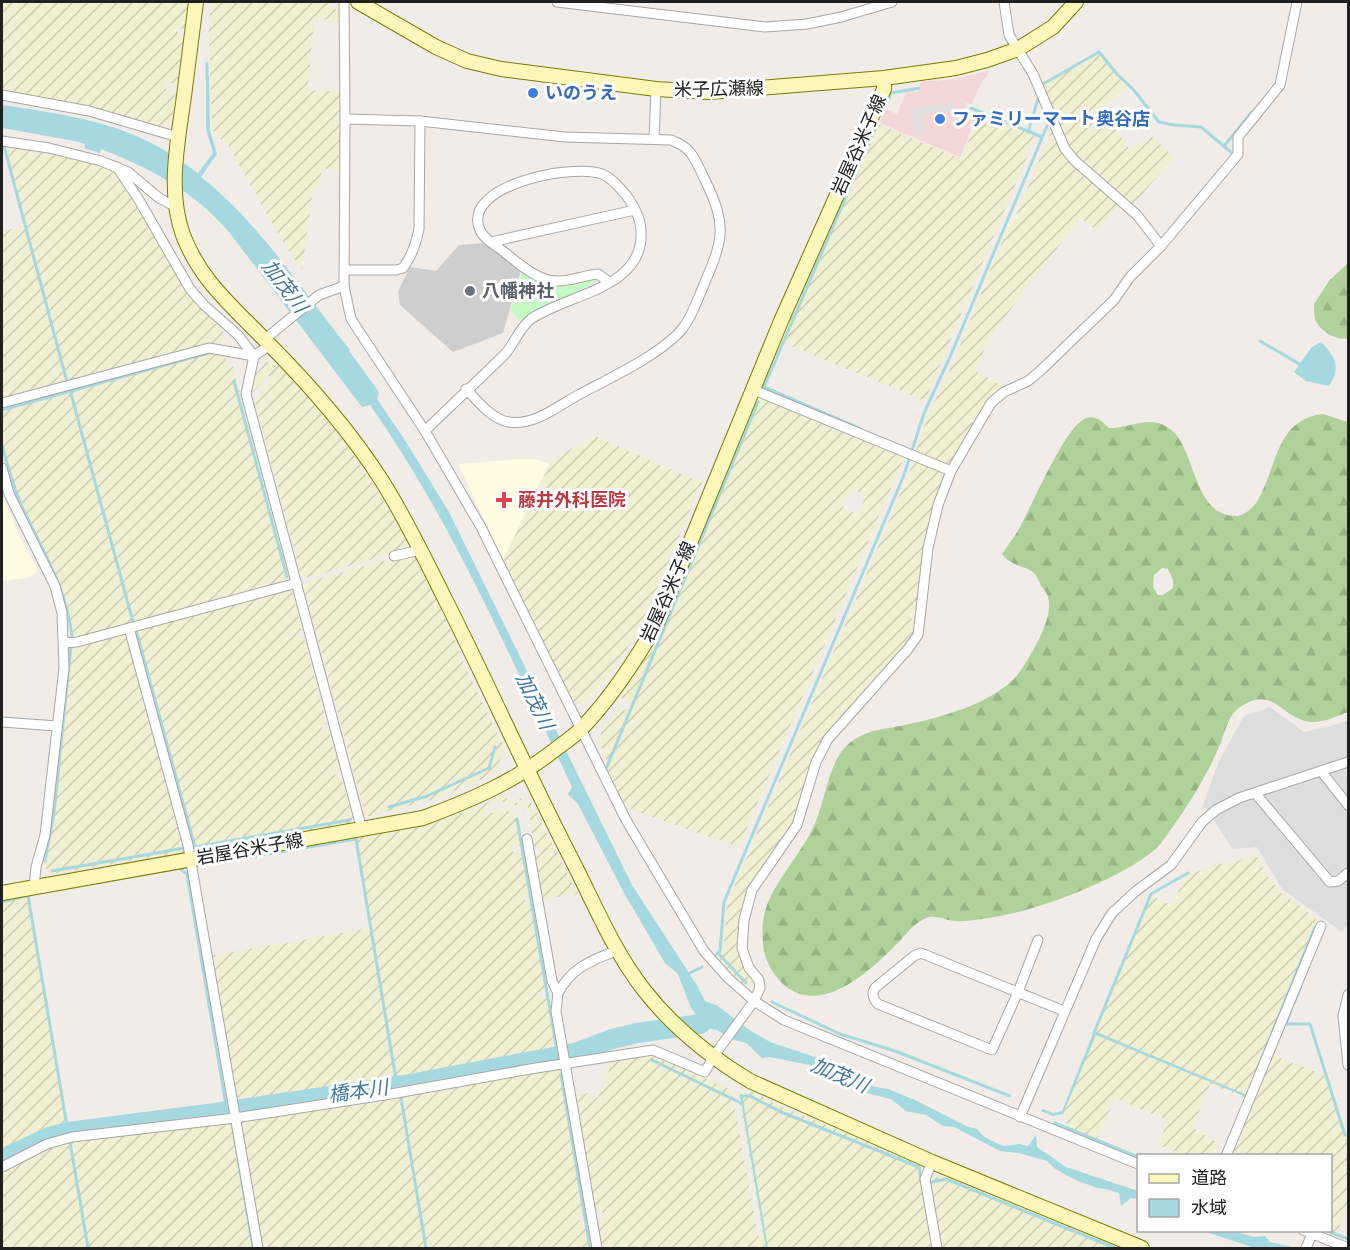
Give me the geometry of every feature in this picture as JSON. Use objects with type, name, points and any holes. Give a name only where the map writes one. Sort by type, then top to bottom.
[{"type":"main road","points":[[196,2],[174,188],[182,232],[194,261],[224,301],[270,339],[353,440],[391,496],[469,646],[527,770],[618,950],[643,989],[687,1035],[713,1057],[750,1081],[932,1162],[1142,1248]]},
{"type":"main road","name":"米子広瀬線","points":[[358,2],[436,47],[466,61],[501,69],[656,89],[709,92],[884,78],[952,69],[1018,49],[1053,27],[1076,2]]},
{"type":"main road","name":"岩屋谷米子線","points":[[2,893],[423,818],[467,802],[502,785],[540,761],[578,732],[615,689],[640,654],[658,621],[781,321],[884,89],[884,78]]},
{"type":"street","points":[[344,2],[344,286],[348,312],[354,326],[425,431],[481,527],[578,732],[626,820],[704,951],[728,978],[754,1001],[784,1020],[1137,1164]]},
{"type":"street","points":[[557,2],[765,27],[807,24],[892,2]]},
{"type":"street","points":[[1004,2],[1009,35],[1033,74],[1069,155],[1137,215],[1161,246]]},
{"type":"street","points":[[2,1167],[47,1144],[72,1137],[565,1058],[652,1050],[705,1072],[713,1057],[754,1001],[760,988],[759,980],[745,958],[742,941],[744,920],[752,890],[797,825],[816,762],[828,739],[908,649],[918,634],[928,548],[938,505],[951,471],[991,403],[1004,392],[1038,374],[1114,300],[1143,262],[1161,246],[1235,159],[1238,154],[1238,137],[1280,85],[1297,2]]},
{"type":"street","points":[[654,139],[656,89]]},
{"type":"street","points":[[2,95],[89,111],[178,142]]},
{"type":"street","points":[[345,119],[420,121],[565,137],[671,140],[684,144],[692,153],[717,205],[721,225],[719,245],[712,265],[691,315],[682,328],[660,347],[616,375],[533,420],[516,422],[503,420],[489,412],[466,389]]},
{"type":"street","points":[[345,270],[396,270],[403,268],[410,259],[417,243],[419,230],[420,121]]},
{"type":"street","points":[[2,141],[49,148],[117,167],[128,172],[159,198],[176,207]]},
{"type":"street","points":[[117,167],[139,200],[190,289],[204,305],[237,334],[254,356]]},
{"type":"street","points":[[425,431],[466,389],[506,353],[531,319],[609,282],[623,275],[637,257],[640,249],[641,229],[635,210],[621,189],[603,174],[591,171],[545,175],[502,189],[493,195],[482,207],[478,222],[483,236],[491,242],[535,274],[548,280],[557,282],[598,274],[609,282]]},
{"type":"street","points":[[491,242],[635,210]]},
{"type":"street","points":[[344,286],[319,296],[254,356],[246,393],[362,830]]},
{"type":"street","points":[[2,403],[209,348],[254,356]]},
{"type":"street","points":[[754,390],[951,471]]},
{"type":"street","points":[[2,468],[9,494],[55,586],[62,613],[64,668],[45,835],[36,867],[34,886]]},
{"type":"street","points":[[394,556],[420,550]]},
{"type":"street","points":[[64,643],[77,642],[297,583]]},
{"type":"street","points":[[129,628],[178,805],[190,859],[258,1248]]},
{"type":"street","points":[[2,722],[57,726]]},
{"type":"street","points":[[1020,1117],[1096,939],[1112,914],[1136,891],[1171,865],[1202,822],[1216,810],[1239,798],[1348,762]]},
{"type":"street","points":[[1321,771],[1348,806]]},
{"type":"street","points":[[1255,793],[1330,882],[1338,881],[1348,873]]},
{"type":"street","points":[[527,838],[552,981],[558,993]]},
{"type":"street","points":[[1226,1154],[1321,926]]},
{"type":"street","points":[[1038,940],[1018,992],[992,1050],[878,1004],[874,1000],[873,993],[876,987],[914,956],[921,953],[1018,992],[1064,1011]]},
{"type":"street","points":[[597,1248],[556,1011],[558,993],[567,978],[587,963],[618,950]]},
{"type":"street","points":[[1348,995],[1343,1016],[1348,1065]]},
{"type":"street","points":[[932,1162],[926,1179],[937,1248]]},
{"type":"street","points":[[1308,1239],[1348,1248]]},
{"type":"shaded area","points":[[988,71],[972,104],[966,103],[965,109],[978,113],[960,157],[880,123],[886,109],[897,114],[907,91],[918,92],[921,82],[956,79]]},
{"type":"shaded area","points":[[954,104],[955,110],[922,114],[924,132],[914,133],[912,108]]},
{"type":"shaded area","points":[[484,243],[521,270],[503,333],[453,352],[400,305],[398,291],[410,267],[436,271],[459,245]]},
{"type":"shaded area","name":"藤井外科医院","points":[[536,459],[549,464],[503,560],[458,464]]},
{"type":"shaded area","points":[[2,493],[19,536],[38,570],[32,577],[2,581]]},
{"type":"shaded area","points":[[1270,707],[1304,732],[1348,720],[1348,924],[1342,932],[1282,889],[1257,847],[1233,849],[1205,807],[1201,811],[1218,763],[1244,716]]},
{"type":"green space","points":[[2,2],[189,2],[185,29],[178,28],[178,34],[184,36],[177,84],[166,82],[166,89],[176,92],[171,123],[157,128],[2,92]]},
{"type":"green space","points":[[210,2],[328,2],[341,14],[341,22],[314,18],[308,90],[340,92],[341,171],[322,168],[318,190],[313,191],[302,269],[285,246],[229,147],[212,130]]},
{"type":"green space","points":[[1099,51],[1129,85],[1101,109],[1130,150],[1151,136],[1174,157],[1132,206],[1072,152],[1042,84]]},
{"type":"green space","points":[[981,112],[1036,135],[925,401],[781,342],[831,222],[876,123],[961,159]]},
{"type":"green space","points":[[1052,130],[1118,205],[1098,231],[1080,218],[990,337],[975,370],[1003,387],[992,396],[977,419],[972,417],[971,421],[975,424],[953,463],[948,466],[915,454],[928,415],[953,363],[1009,224],[1012,225]]},
{"type":"green space","points":[[2,142],[54,151],[96,164],[119,175],[200,306],[222,329],[225,338],[223,341],[2,401],[2,232],[24,225]]},
{"type":"green space","points":[[1348,263],[1348,338],[1344,339],[1320,327],[1315,319],[1314,304],[1329,281]]},
{"type":"green space","points":[[522,271],[550,285],[595,279],[596,282],[530,314],[521,322],[511,310]]},
{"type":"green space","points":[[211,352],[227,356],[225,364],[233,367],[289,578],[285,584],[74,640],[70,636],[61,591],[17,499],[2,453],[2,406]]},
{"type":"green space","points":[[271,361],[282,366],[333,425],[386,503],[411,548],[307,578],[301,576],[254,399],[259,398],[261,391],[271,380],[268,375],[252,393],[255,375],[266,362]]},
{"type":"green space","points":[[761,397],[905,455],[739,847],[624,807],[605,769],[607,761],[599,743],[602,728],[620,708],[628,711],[632,702],[620,697],[655,645],[758,398]],"holes":[[[851,489],[866,496],[857,514],[842,507]]]},
{"type":"green space","points":[[1323,414],[1348,422],[1348,712],[1311,722],[1301,720],[1269,701],[1261,699],[1252,701],[1240,707],[1232,715],[1219,747],[1183,812],[1155,850],[1136,863],[1071,895],[1023,911],[966,921],[928,917],[914,925],[891,950],[855,980],[826,994],[811,996],[797,993],[783,984],[772,970],[765,955],[762,934],[764,915],[778,883],[811,832],[839,755],[846,746],[867,733],[947,714],[990,697],[1013,680],[1038,641],[1048,614],[1048,596],[1035,574],[1006,559],[1002,554],[1020,527],[1049,468],[1076,425],[1091,417],[1101,421],[1109,428],[1145,422],[1167,427],[1177,435],[1210,505],[1222,513],[1237,516],[1252,508],[1256,503],[1280,446],[1296,425],[1307,418]],"holes":[[[1162,568],[1168,569],[1173,580],[1173,588],[1163,595],[1158,595],[1153,587],[1154,575]]]},
{"type":"green space","points":[[595,436],[702,483],[638,632],[610,674],[584,703],[574,704],[503,560],[553,459]]},
{"type":"green space","points":[[915,459],[944,472],[945,477],[916,615],[911,614],[910,618],[916,621],[914,633],[907,644],[833,728],[790,833],[751,885],[739,945],[755,982],[747,989],[717,960],[723,951],[727,904]]},
{"type":"green space","points":[[415,555],[444,613],[468,673],[504,747],[496,773],[435,799],[366,817],[304,588],[307,582],[394,558],[395,560]]},
{"type":"green space","points":[[284,588],[292,591],[302,631],[297,634],[298,639],[304,638],[327,724],[322,725],[323,731],[329,730],[340,770],[334,771],[336,777],[341,776],[353,818],[352,823],[192,850],[133,629]]},
{"type":"green space","points":[[126,631],[186,852],[51,874],[42,864],[49,834],[56,780],[68,647]]},
{"type":"green space","points":[[506,793],[503,797],[523,805],[525,811],[518,806],[501,801],[485,807],[486,814],[508,810],[519,819],[523,845],[512,847],[514,854],[525,852],[533,895],[525,897],[526,904],[534,903],[548,991],[537,993],[539,999],[549,997],[559,1051],[390,1083],[236,1104],[209,956],[370,928],[355,837],[430,824],[476,808]]},
{"type":"green space","points":[[511,795],[531,802],[578,894],[543,899],[535,854],[540,853],[539,847],[534,847],[528,807]]},
{"type":"green space","points":[[1256,854],[1268,877],[1281,893],[1312,915],[1318,922],[1247,1099],[1210,1084],[1193,1128],[1218,1143],[1213,1154],[1180,1154],[1159,1145],[1167,1120],[1115,1098],[1096,1142],[1069,1130],[1062,1111],[1150,894],[1172,906],[1185,876],[1219,864],[1235,862]]},
{"type":"green space","points":[[29,892],[70,1136],[2,1165],[2,898]]},
{"type":"green space","points":[[643,1054],[654,1056],[728,1088],[733,1096],[758,1236],[763,1235],[738,1093],[740,1091],[749,1094],[750,1090],[780,1106],[925,1167],[935,1248],[602,1248],[597,1220],[604,1218],[602,1211],[596,1212],[589,1170],[596,1166],[588,1167],[576,1089],[598,1098],[609,1071],[604,1061]]},
{"type":"green space","points":[[1270,1054],[1327,1076],[1348,1135],[1348,1201],[1336,1238],[1321,1232],[1332,1232],[1332,1154],[1230,1154]]},
{"type":"green space","points":[[561,1069],[586,1214],[579,1216],[580,1223],[588,1222],[593,1248],[259,1248],[240,1120]]},
{"type":"green space","points":[[232,1121],[255,1248],[2,1248],[2,1170],[59,1143]]},
{"type":"green space","points":[[948,1175],[1070,1226],[1071,1229],[1073,1227],[1125,1248],[940,1248],[930,1181],[936,1177]]},
{"type":"water","name":"加茂川","points":[[206,76],[209,76],[210,130],[217,154],[201,177],[222,195],[261,236],[350,350],[379,392],[377,399],[449,512],[632,885],[705,1001],[722,1009],[770,1042],[821,1059],[860,1081],[915,1100],[966,1126],[977,1129],[983,1136],[998,1144],[1028,1146],[1036,1135],[1037,1147],[1066,1167],[1135,1190],[1137,1199],[1131,1198],[1121,1206],[1119,1193],[1073,1179],[1047,1161],[1019,1153],[1000,1151],[954,1127],[943,1126],[926,1115],[906,1111],[891,1099],[863,1092],[819,1067],[770,1057],[762,1058],[746,1043],[707,1028],[691,1008],[678,974],[665,963],[624,893],[578,804],[568,794],[572,787],[479,592],[428,496],[370,405],[362,407],[229,232],[202,205],[154,173],[101,149],[100,153],[84,148],[85,144],[75,141],[2,128],[2,105],[76,117],[130,133],[167,152],[198,173],[213,153],[206,129]]},
{"type":"water","points":[[1321,342],[1333,358],[1336,368],[1329,386],[1306,381],[1294,372],[1312,347]]},
{"type":"water","points":[[1094,1031],[1245,1094],[1244,1096],[1096,1035],[1063,1114],[1053,1116],[1041,1111],[1043,1109],[1053,1113],[1062,1111]]},
{"type":"water","points":[[742,1094],[768,1248],[766,1248],[740,1095]]},
{"type":"water","points":[[1206,1232],[1237,1232],[1254,1237],[1265,1236],[1270,1242],[1296,1248],[1255,1248]]},
{"type":"waterway","points":[[1043,84],[1099,52],[1159,122],[1201,127],[1232,153]]},
{"type":"waterway","points":[[207,63],[207,78]]},
{"type":"waterway","points":[[885,107],[891,93],[919,88]]},
{"type":"waterway","points":[[1028,132],[1038,99]]},
{"type":"waterway","points":[[971,108],[1042,137]]},
{"type":"waterway","points":[[1224,146],[1252,112]]},
{"type":"waterway","points":[[861,429],[764,387],[877,125]]},
{"type":"waterway","points":[[715,956],[720,951],[724,902],[904,475],[924,413],[950,357],[1047,126]]},
{"type":"waterway","points":[[4,146],[67,382]]},
{"type":"waterway","points":[[1260,341],[1301,365]]},
{"type":"waterway","points":[[2,410],[209,353]]},
{"type":"waterway","points":[[234,381],[287,577]]},
{"type":"waterway","points":[[70,390],[133,622]]},
{"type":"waterway","points":[[606,769],[758,402]]},
{"type":"waterway","points":[[2,445],[20,503],[65,602],[72,636]]},
{"type":"waterway","points":[[136,630],[195,847],[350,820]]},
{"type":"waterway","points":[[45,861],[54,813],[71,646]]},
{"type":"waterway","points":[[389,807],[427,796],[489,768],[495,747]]},
{"type":"waterway","points":[[517,819],[558,1056]]},
{"type":"waterway","points":[[205,865],[356,839],[397,1086]]},
{"type":"waterway","points":[[52,871],[185,848]]},
{"type":"waterway","points":[[164,871],[179,868],[187,874],[227,1111]]},
{"type":"waterway","points":[[1094,1033],[1151,894],[1188,873]]},
{"type":"waterway","points":[[2,902],[33,894]]},
{"type":"waterway","points":[[28,896],[68,1132]]},
{"type":"waterway","points":[[1258,1067],[1315,927]]},
{"type":"waterway","points":[[718,953],[746,983]]},
{"type":"waterway","points":[[688,974],[702,967]]},
{"type":"waterway","points":[[1294,1003],[1301,986]]},
{"type":"waterway","points":[[772,1002],[840,1034],[895,1051],[1010,1096]]},
{"type":"waterway","points":[[1291,1011],[1286,1024],[1310,1024],[1345,1135]]},
{"type":"waterway","name":"橋本川","points":[[2,1159],[49,1137],[68,1132],[404,1085],[575,1053],[612,1039],[637,1033],[700,1024],[712,1014]]},
{"type":"waterway","points":[[652,1060],[743,1104]]},
{"type":"waterway","points":[[561,1074],[590,1248]]},
{"type":"waterway","points":[[742,1099],[741,1096],[750,1096],[781,1112],[919,1167],[921,1179]]},
{"type":"waterway","points":[[401,1098],[426,1248]]},
{"type":"waterway","points":[[232,1123],[253,1248]]},
{"type":"waterway","points":[[1055,1123],[1137,1157]]},
{"type":"waterway","points":[[70,1142],[88,1248]]},
{"type":"waterway","points":[[928,1183],[946,1179],[1115,1248]]},
{"type":"waterway","points":[[1330,1232],[1348,1239]]},
{"type":"place","name":"いのうえ","points":[[533,93]]},
{"type":"place","name":"ファミリーマート奥谷店","points":[[940,119]]},
{"type":"place","name":"八幡神社","points":[[470,291]]},
{"type":"place","name":"藤井外科医院","points":[[504,500]]}]
